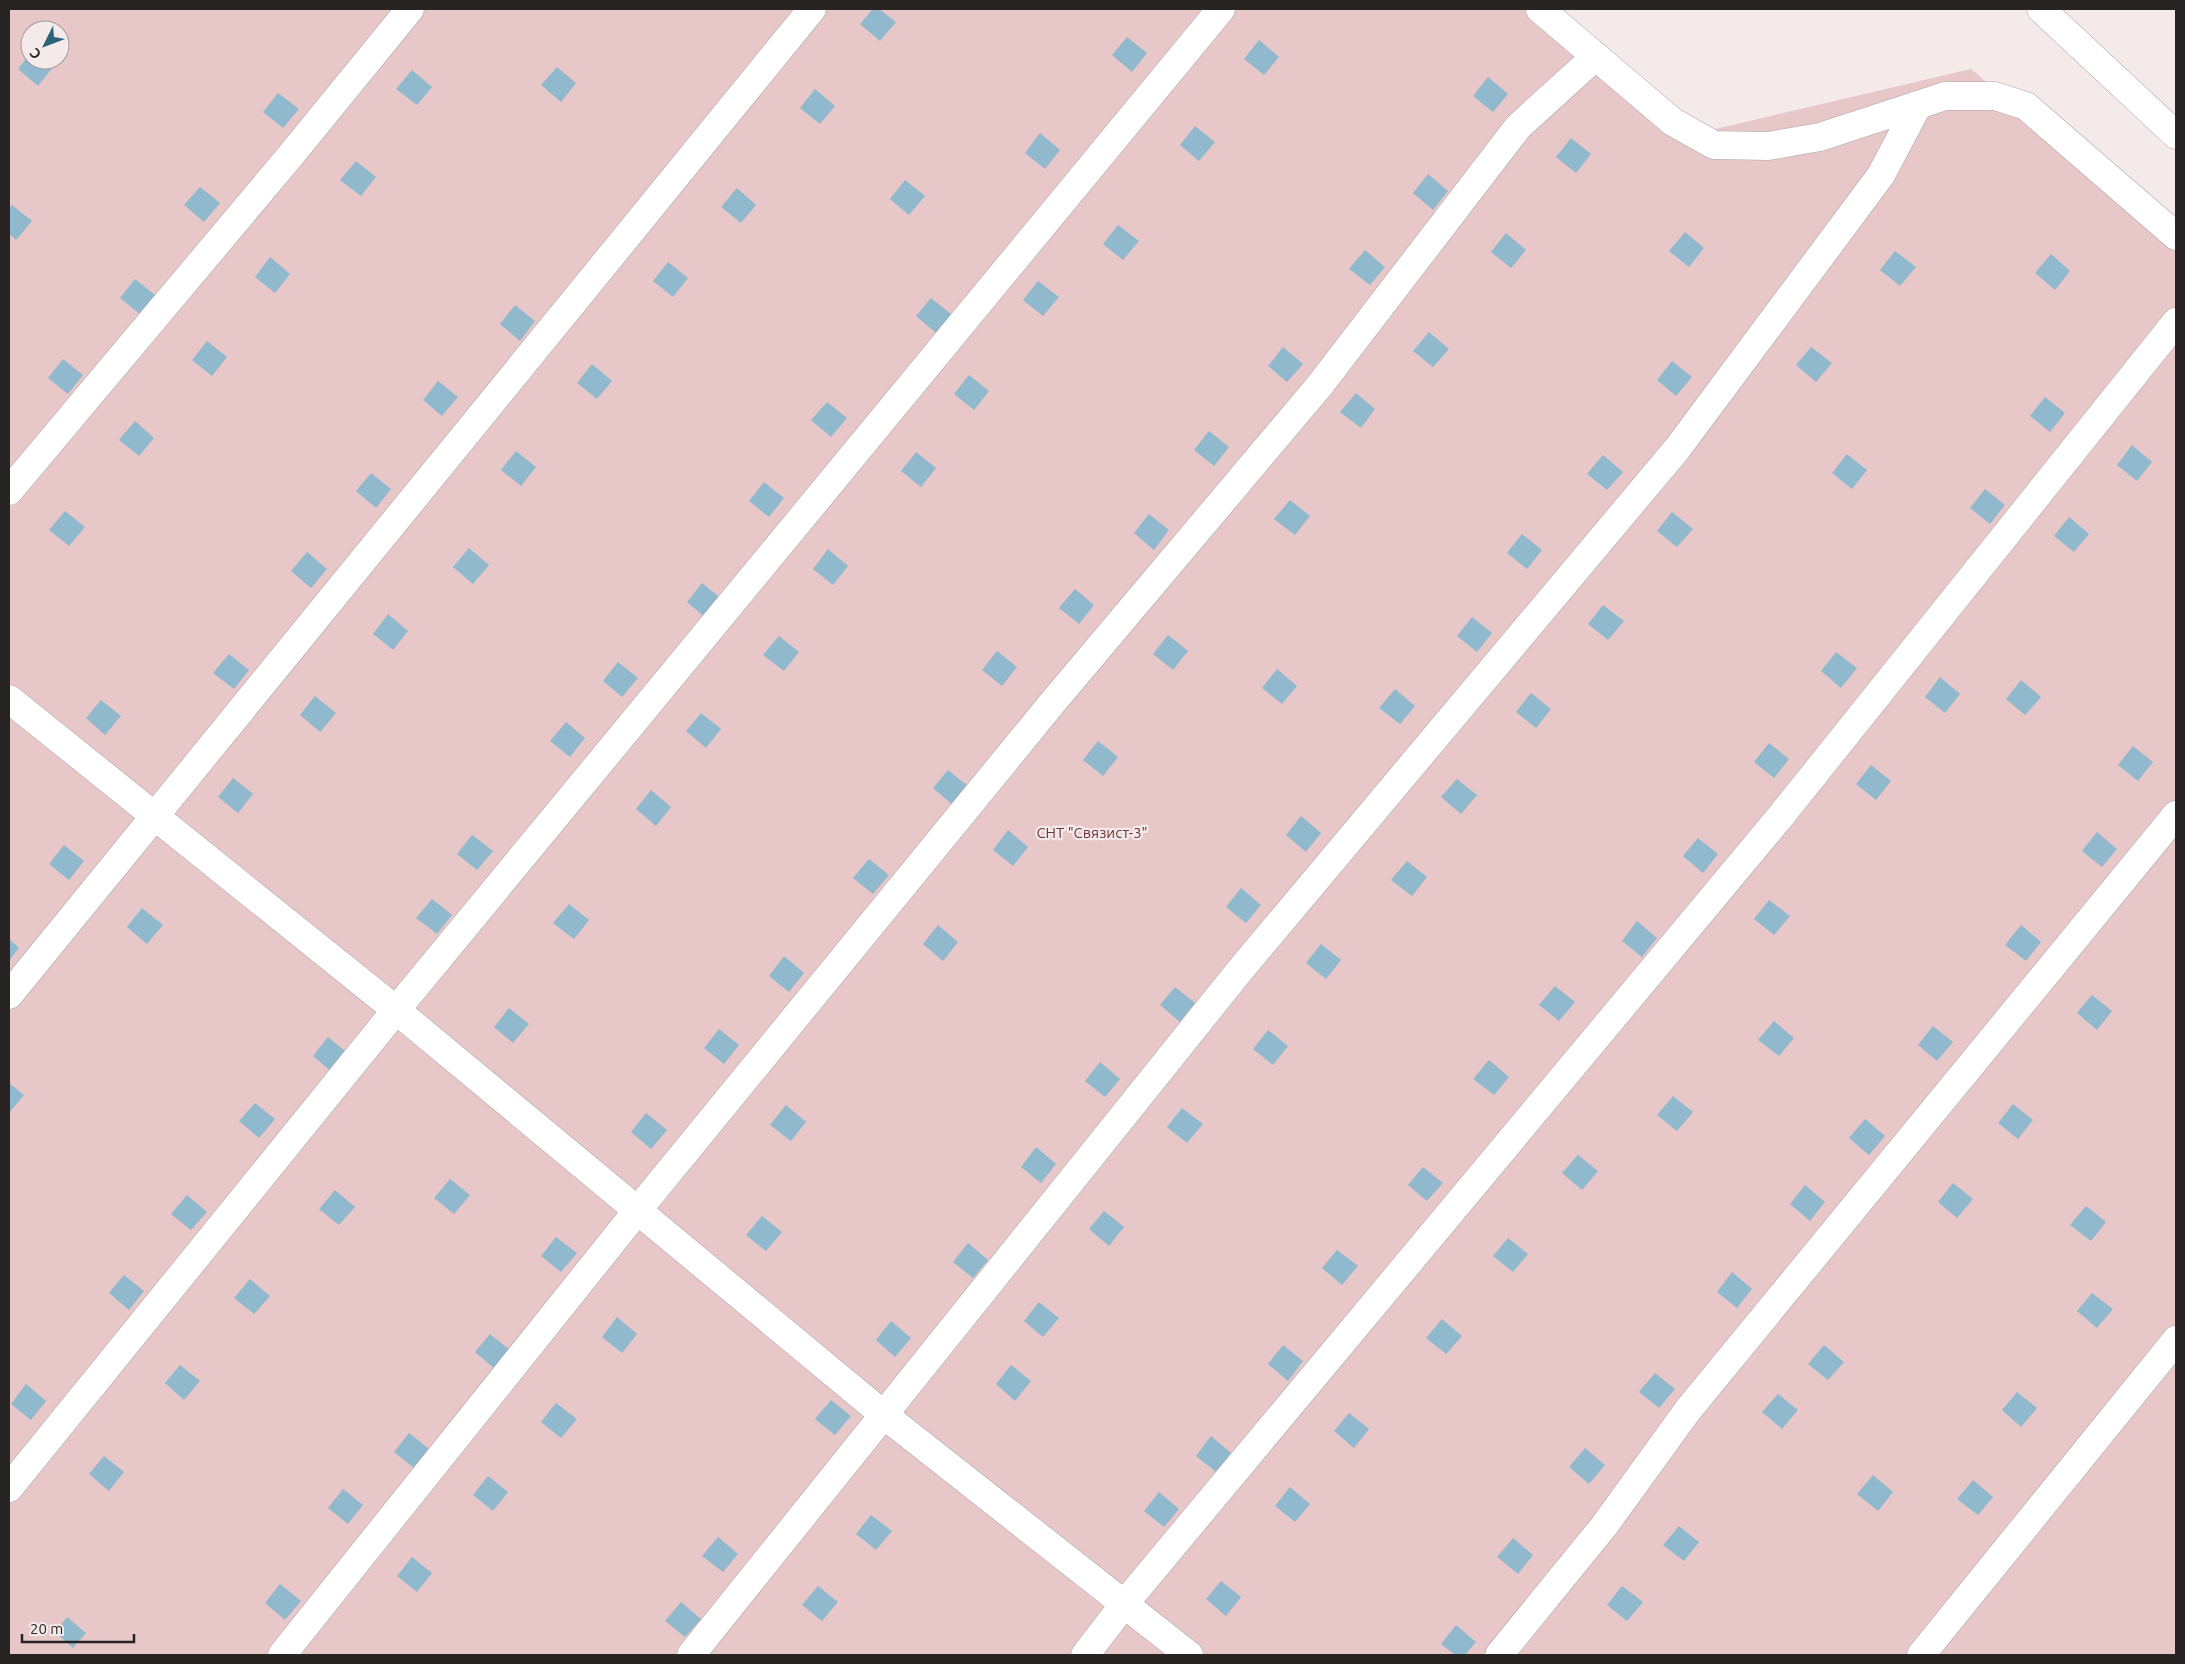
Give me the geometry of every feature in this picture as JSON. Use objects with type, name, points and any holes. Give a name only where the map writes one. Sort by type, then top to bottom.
[{"type":"street","points":[[9,491],[291,155],[410,9]]},
{"type":"street","points":[[9,995],[812,9]]},
{"type":"street","points":[[9,1488],[396,1010],[1221,9]]},
{"type":"street","points":[[1540,9],[1673,122],[1714,145],[1768,146],[1820,137],[1945,96],[1995,96],[2026,106],[2176,236]]},
{"type":"street","points":[[2041,9],[2176,135]]},
{"type":"street","points":[[282,1655],[637,1212],[1052,702],[1320,385],[1518,127],[1596,56]]},
{"type":"street","points":[[691,1655],[1241,969],[1677,449],[1881,174],[1918,105]]},
{"type":"street","points":[[1084,1655],[1780,817],[2176,322]]},
{"type":"street","points":[[9,699],[396,1010],[637,1212],[884,1414],[1189,1655]]},
{"type":"street","points":[[1499,1655],[1604,1526],[1688,1410],[2176,816]]},
{"type":"street","points":[[1921,1655],[2176,1340]]},
{"type":"green space","name":"СНТ \"Связист-3\"","points":[[9,9],[1559,9],[1707,131],[1971,69],[2176,244],[2176,1655],[9,1655]]},
{"type":"building","points":[[873,9],[879,9],[896,22],[880,41],[860,24]]},
{"type":"building","points":[[1127,37],[1147,53],[1132,72],[1112,55]]},
{"type":"building","points":[[1259,40],[1279,57],[1264,75],[1244,59]]},
{"type":"building","points":[[20,66],[20,70],[51,70],[38,86],[18,69]]},
{"type":"building","points":[[557,67],[576,83],[561,102],[541,85]]},
{"type":"building","points":[[412,70],[432,87],[417,105],[396,89]]},
{"type":"building","points":[[1488,77],[1508,94],[1493,112],[1473,96]]},
{"type":"building","points":[[815,89],[835,106],[820,124],[800,108]]},
{"type":"building","points":[[278,93],[299,109],[283,128],[263,112]]},
{"type":"building","points":[[1195,126],[1215,142],[1199,161],[1180,145]]},
{"type":"building","points":[[1040,133],[1060,150],[1045,169],[1025,153]]},
{"type":"building","points":[[1571,138],[1591,154],[1576,173],[1556,157]]},
{"type":"building","points":[[356,161],[376,177],[361,196],[340,180]]},
{"type":"building","points":[[1428,174],[1448,191],[1433,210],[1413,193]]},
{"type":"building","points":[[905,180],[925,196],[909,215],[890,199]]},
{"type":"building","points":[[200,187],[220,203],[204,222],[184,205]]},
{"type":"building","points":[[737,188],[756,205],[741,223],[721,207]]},
{"type":"building","points":[[12,205],[32,221],[16,240],[9,234],[9,209]]},
{"type":"building","points":[[1118,225],[1139,241],[1123,260],[1103,244]]},
{"type":"building","points":[[1685,232],[1704,248],[1689,267],[1669,251]]},
{"type":"building","points":[[1506,233],[1526,250],[1511,268],[1491,252]]},
{"type":"building","points":[[1365,250],[1385,267],[1370,285],[1349,269]]},
{"type":"building","points":[[1895,251],[1916,267],[1900,286],[1880,270]]},
{"type":"building","points":[[2051,254],[2070,271],[2055,290],[2035,273]]},
{"type":"building","points":[[270,257],[290,274],[275,293],[255,277]]},
{"type":"building","points":[[668,262],[688,278],[673,297],[653,281]]},
{"type":"building","points":[[135,279],[155,295],[140,314],[120,298]]},
{"type":"building","points":[[1038,281],[1059,297],[1043,316],[1023,300]]},
{"type":"building","points":[[931,298],[951,314],[936,333],[916,316]]},
{"type":"building","points":[[515,305],[535,321],[520,341],[500,324]]},
{"type":"building","points":[[1429,332],[1449,349],[1433,367],[1413,351]]},
{"type":"building","points":[[207,341],[227,357],[212,376],[192,360]]},
{"type":"building","points":[[1283,347],[1303,364],[1287,382],[1268,366]]},
{"type":"building","points":[[1811,347],[1832,363],[1816,382],[1796,365]]},
{"type":"building","points":[[63,359],[83,375],[68,394],[48,378]]},
{"type":"building","points":[[1672,361],[1692,377],[1676,396],[1657,380]]},
{"type":"building","points":[[592,364],[612,381],[597,399],[577,383]]},
{"type":"building","points":[[969,375],[989,391],[974,410],[954,394]]},
{"type":"building","points":[[438,381],[458,397],[442,416],[423,400]]},
{"type":"building","points":[[1356,393],[1375,409],[1361,428],[1340,412]]},
{"type":"building","points":[[2045,397],[2065,413],[2050,432],[2030,416]]},
{"type":"building","points":[[827,402],[847,418],[831,437],[811,420]]},
{"type":"building","points":[[135,421],[154,438],[139,456],[119,440]]},
{"type":"building","points":[[1209,431],[1229,447],[1214,466],[1194,450]]},
{"type":"building","points":[[2132,445],[2152,462],[2137,481],[2117,465]]},
{"type":"building","points":[[516,451],[536,467],[521,486],[501,470]]},
{"type":"building","points":[[916,452],[936,468],[921,487],[901,471]]},
{"type":"building","points":[[1847,454],[1867,470],[1852,489],[1832,473]]},
{"type":"building","points":[[1603,455],[1623,472],[1607,490],[1587,474]]},
{"type":"building","points":[[371,473],[391,489],[376,508],[356,491]]},
{"type":"building","points":[[764,482],[784,498],[769,517],[749,501]]},
{"type":"building","points":[[1985,489],[2005,505],[1990,524],[1970,508]]},
{"type":"building","points":[[1290,500],[1310,516],[1295,535],[1274,519]]},
{"type":"building","points":[[65,511],[85,527],[69,546],[49,530]]},
{"type":"building","points":[[1672,512],[1693,529],[1677,547],[1657,531]]},
{"type":"building","points":[[1149,514],[1169,530],[1154,550],[1134,533]]},
{"type":"building","points":[[2069,517],[2089,534],[2074,552],[2054,536]]},
{"type":"building","points":[[1522,534],[1542,550],[1527,569],[1507,553]]},
{"type":"building","points":[[469,548],[489,565],[473,584],[453,567]]},
{"type":"building","points":[[828,549],[848,566],[833,585],[813,569]]},
{"type":"building","points":[[307,552],[327,569],[311,588],[291,571]]},
{"type":"building","points":[[702,583],[723,600],[707,619],[687,602]]},
{"type":"building","points":[[1075,589],[1094,605],[1079,624],[1059,608]]},
{"type":"building","points":[[1603,605],[1624,621],[1608,640],[1588,624]]},
{"type":"building","points":[[388,614],[408,631],[393,650],[373,634]]},
{"type":"building","points":[[1472,617],[1492,633],[1477,652],[1457,636]]},
{"type":"building","points":[[1168,635],[1188,651],[1173,670],[1153,654]]},
{"type":"building","points":[[779,636],[799,652],[784,671],[763,655]]},
{"type":"building","points":[[997,651],[1017,667],[1002,686],[982,670]]},
{"type":"building","points":[[1836,652],[1857,668],[1841,688],[1821,671]]},
{"type":"building","points":[[229,654],[249,670],[234,689],[213,673]]},
{"type":"building","points":[[618,662],[638,678],[622,697],[603,681]]},
{"type":"building","points":[[1277,669],[1297,686],[1282,704],[1262,688]]},
{"type":"building","points":[[1940,677],[1960,694],[1945,713],[1925,697]]},
{"type":"building","points":[[2021,680],[2041,697],[2025,715],[2006,699]]},
{"type":"building","points":[[1395,689],[1415,706],[1400,724],[1379,708]]},
{"type":"building","points":[[1531,693],[1551,709],[1536,728],[1516,712]]},
{"type":"building","points":[[315,696],[336,713],[320,732],[300,715]]},
{"type":"building","points":[[101,700],[121,716],[105,735],[86,718]]},
{"type":"building","points":[[701,713],[721,729],[706,748],[686,731]]},
{"type":"building","points":[[566,722],[585,738],[570,757],[550,741]]},
{"type":"building","points":[[1098,741],[1118,757],[1103,776],[1083,760]]},
{"type":"building","points":[[1769,743],[1789,759],[1774,778],[1754,762]]},
{"type":"building","points":[[2133,746],[2153,762],[2138,781],[2118,765]]},
{"type":"building","points":[[1871,765],[1891,781],[1876,800],[1856,784]]},
{"type":"building","points":[[948,770],[968,786],[953,805],[933,788]]},
{"type":"building","points":[[233,778],[253,794],[238,813],[218,797]]},
{"type":"building","points":[[1457,779],[1477,795],[1461,814],[1441,797]]},
{"type":"building","points":[[651,790],[671,807],[656,826],[636,809]]},
{"type":"building","points":[[1301,816],[1321,833],[1306,852],[1286,835]]},
{"type":"building","points":[[1008,830],[1028,847],[1013,866],[993,850]]},
{"type":"building","points":[[2097,832],[2117,849],[2102,867],[2082,851]]},
{"type":"building","points":[[472,835],[493,851],[477,870],[457,854]]},
{"type":"building","points":[[1698,838],[1718,854],[1703,873],[1683,856]]},
{"type":"building","points":[[64,845],[84,861],[69,880],[49,864]]},
{"type":"building","points":[[869,859],[889,875],[873,894],[853,878]]},
{"type":"building","points":[[1407,861],[1427,877],[1412,896],[1391,880]]},
{"type":"building","points":[[1241,888],[1261,905],[1246,923],[1226,907]]},
{"type":"building","points":[[432,899],[452,915],[437,934],[416,918]]},
{"type":"building","points":[[1769,900],[1790,916],[1774,935],[1754,919]]},
{"type":"building","points":[[569,904],[589,920],[574,939],[553,923]]},
{"type":"building","points":[[142,908],[163,925],[147,944],[127,927]]},
{"type":"building","points":[[1637,921],[1657,938],[1642,957],[1622,941]]},
{"type":"building","points":[[938,925],[958,942],[943,961],[923,944]]},
{"type":"building","points":[[2021,925],[2041,942],[2026,961],[2005,945]]},
{"type":"building","points":[[9,939],[19,948],[9,961]]},
{"type":"building","points":[[1321,944],[1341,960],[1326,979],[1306,963]]},
{"type":"building","points":[[784,956],[804,973],[789,992],[769,976]]},
{"type":"building","points":[[1555,986],[1575,1002],[1559,1021],[1539,1005]]},
{"type":"building","points":[[1175,987],[1195,1003],[1180,1022],[1160,1005]]},
{"type":"building","points":[[2092,995],[2112,1011],[2097,1030],[2077,1013]]},
{"type":"building","points":[[509,1008],[529,1024],[513,1043],[494,1027]]},
{"type":"building","points":[[1774,1021],[1794,1038],[1779,1056],[1758,1040]]},
{"type":"building","points":[[1933,1026],[1953,1042],[1937,1061],[1918,1045]]},
{"type":"building","points":[[719,1029],[739,1045],[724,1064],[704,1048]]},
{"type":"building","points":[[1268,1030],[1288,1046],[1273,1065],[1253,1049]]},
{"type":"building","points":[[328,1037],[349,1054],[333,1073],[313,1056]]},
{"type":"building","points":[[1489,1060],[1509,1077],[1494,1095],[1473,1079]]},
{"type":"building","points":[[1100,1062],[1120,1079],[1105,1097],[1085,1081]]},
{"type":"building","points":[[9,1083],[24,1095],[9,1113]]},
{"type":"building","points":[[1673,1096],[1693,1112],[1677,1131],[1657,1115]]},
{"type":"building","points":[[255,1103],[275,1119],[259,1138],[239,1121]]},
{"type":"building","points":[[2013,1104],[2033,1120],[2018,1139],[1998,1123]]},
{"type":"building","points":[[786,1105],[806,1122],[791,1141],[770,1125]]},
{"type":"building","points":[[1182,1108],[1203,1124],[1187,1143],[1167,1127]]},
{"type":"building","points":[[646,1113],[667,1130],[651,1149],[631,1132]]},
{"type":"building","points":[[1865,1119],[1885,1136],[1869,1155],[1849,1138]]},
{"type":"building","points":[[1036,1147],[1056,1164],[1041,1183],[1021,1167]]},
{"type":"building","points":[[1578,1155],[1598,1171],[1582,1190],[1562,1173]]},
{"type":"building","points":[[1423,1167],[1443,1183],[1427,1201],[1408,1185]]},
{"type":"building","points":[[450,1179],[470,1195],[454,1214],[434,1198]]},
{"type":"building","points":[[1953,1183],[1973,1199],[1957,1218],[1938,1202]]},
{"type":"building","points":[[1805,1185],[1825,1202],[1810,1221],[1790,1204]]},
{"type":"building","points":[[335,1190],[355,1207],[339,1225],[319,1209]]},
{"type":"building","points":[[187,1195],[207,1212],[191,1230],[171,1214]]},
{"type":"building","points":[[2086,1206],[2106,1222],[2091,1241],[2070,1225]]},
{"type":"building","points":[[1104,1211],[1124,1227],[1109,1246],[1089,1229]]},
{"type":"building","points":[[762,1216],[782,1232],[766,1251],[746,1235]]},
{"type":"building","points":[[556,1237],[577,1253],[561,1272],[541,1256]]},
{"type":"building","points":[[1508,1238],[1528,1254],[1513,1272],[1493,1256]]},
{"type":"building","points":[[968,1243],[988,1260],[973,1278],[953,1262]]},
{"type":"building","points":[[1337,1250],[1358,1266],[1342,1285],[1322,1268]]},
{"type":"building","points":[[1732,1272],[1752,1289],[1737,1308],[1717,1292]]},
{"type":"building","points":[[124,1275],[144,1291],[129,1310],[109,1293]]},
{"type":"building","points":[[250,1279],[270,1296],[254,1314],[234,1298]]},
{"type":"building","points":[[2092,1293],[2113,1309],[2097,1328],[2077,1311]]},
{"type":"building","points":[[1039,1302],[1059,1318],[1043,1337],[1024,1321]]},
{"type":"building","points":[[617,1317],[637,1334],[622,1353],[602,1337]]},
{"type":"building","points":[[1442,1319],[1462,1336],[1446,1354],[1426,1338]]},
{"type":"building","points":[[891,1321],[911,1338],[895,1357],[876,1340]]},
{"type":"building","points":[[490,1334],[510,1350],[495,1369],[475,1352]]},
{"type":"building","points":[[1283,1345],[1303,1361],[1288,1381],[1268,1364]]},
{"type":"building","points":[[1824,1345],[1844,1362],[1828,1380],[1808,1364]]},
{"type":"building","points":[[180,1365],[200,1381],[184,1400],[165,1383]]},
{"type":"building","points":[[1011,1365],[1031,1381],[1015,1401],[996,1384]]},
{"type":"building","points":[[1655,1373],[1675,1389],[1659,1408],[1639,1392]]},
{"type":"building","points":[[26,1384],[46,1401],[31,1420],[11,1404]]},
{"type":"building","points":[[2017,1392],[2037,1408],[2021,1427],[2002,1410]]},
{"type":"building","points":[[1778,1394],[1798,1410],[1782,1429],[1762,1412]]},
{"type":"building","points":[[831,1400],[851,1416],[835,1435],[815,1419]]},
{"type":"building","points":[[556,1403],[577,1419],[561,1438],[541,1422]]},
{"type":"building","points":[[1349,1413],[1369,1429],[1354,1448],[1334,1431]]},
{"type":"building","points":[[409,1433],[429,1449],[414,1468],[394,1452]]},
{"type":"building","points":[[1211,1436],[1231,1453],[1216,1472],[1196,1456]]},
{"type":"building","points":[[1585,1448],[1605,1465],[1589,1484],[1569,1467]]},
{"type":"building","points":[[104,1456],[124,1472],[109,1491],[89,1474]]},
{"type":"building","points":[[1873,1475],[1893,1492],[1878,1511],[1857,1494]]},
{"type":"building","points":[[488,1476],[508,1492],[493,1511],[473,1495]]},
{"type":"building","points":[[1973,1480],[1993,1497],[1978,1515],[1957,1499]]},
{"type":"building","points":[[1290,1487],[1310,1504],[1295,1522],[1275,1506]]},
{"type":"building","points":[[343,1489],[363,1505],[348,1524],[328,1508]]},
{"type":"building","points":[[1159,1492],[1179,1509],[1164,1527],[1144,1511]]},
{"type":"building","points":[[871,1515],[892,1531],[876,1550],[856,1534]]},
{"type":"building","points":[[1679,1526],[1699,1542],[1684,1561],[1663,1545]]},
{"type":"building","points":[[718,1537],[738,1554],[723,1572],[702,1556]]},
{"type":"building","points":[[1513,1538],[1533,1555],[1518,1574],[1497,1557]]},
{"type":"building","points":[[412,1557],[432,1573],[417,1592],[397,1576]]},
{"type":"building","points":[[1221,1581],[1241,1597],[1226,1616],[1206,1599]]},
{"type":"building","points":[[280,1584],[301,1601],[285,1620],[265,1603]]},
{"type":"building","points":[[818,1586],[838,1602],[822,1621],[802,1605]]},
{"type":"building","points":[[1622,1586],[1643,1602],[1627,1621],[1607,1605]]},
{"type":"building","points":[[681,1602],[701,1619],[685,1637],[665,1621]]},
{"type":"building","points":[[67,1617],[86,1633],[73,1648],[55,1632]]},
{"type":"building","points":[[1456,1625],[1476,1642],[1465,1655],[1455,1655],[1441,1644]]}]
